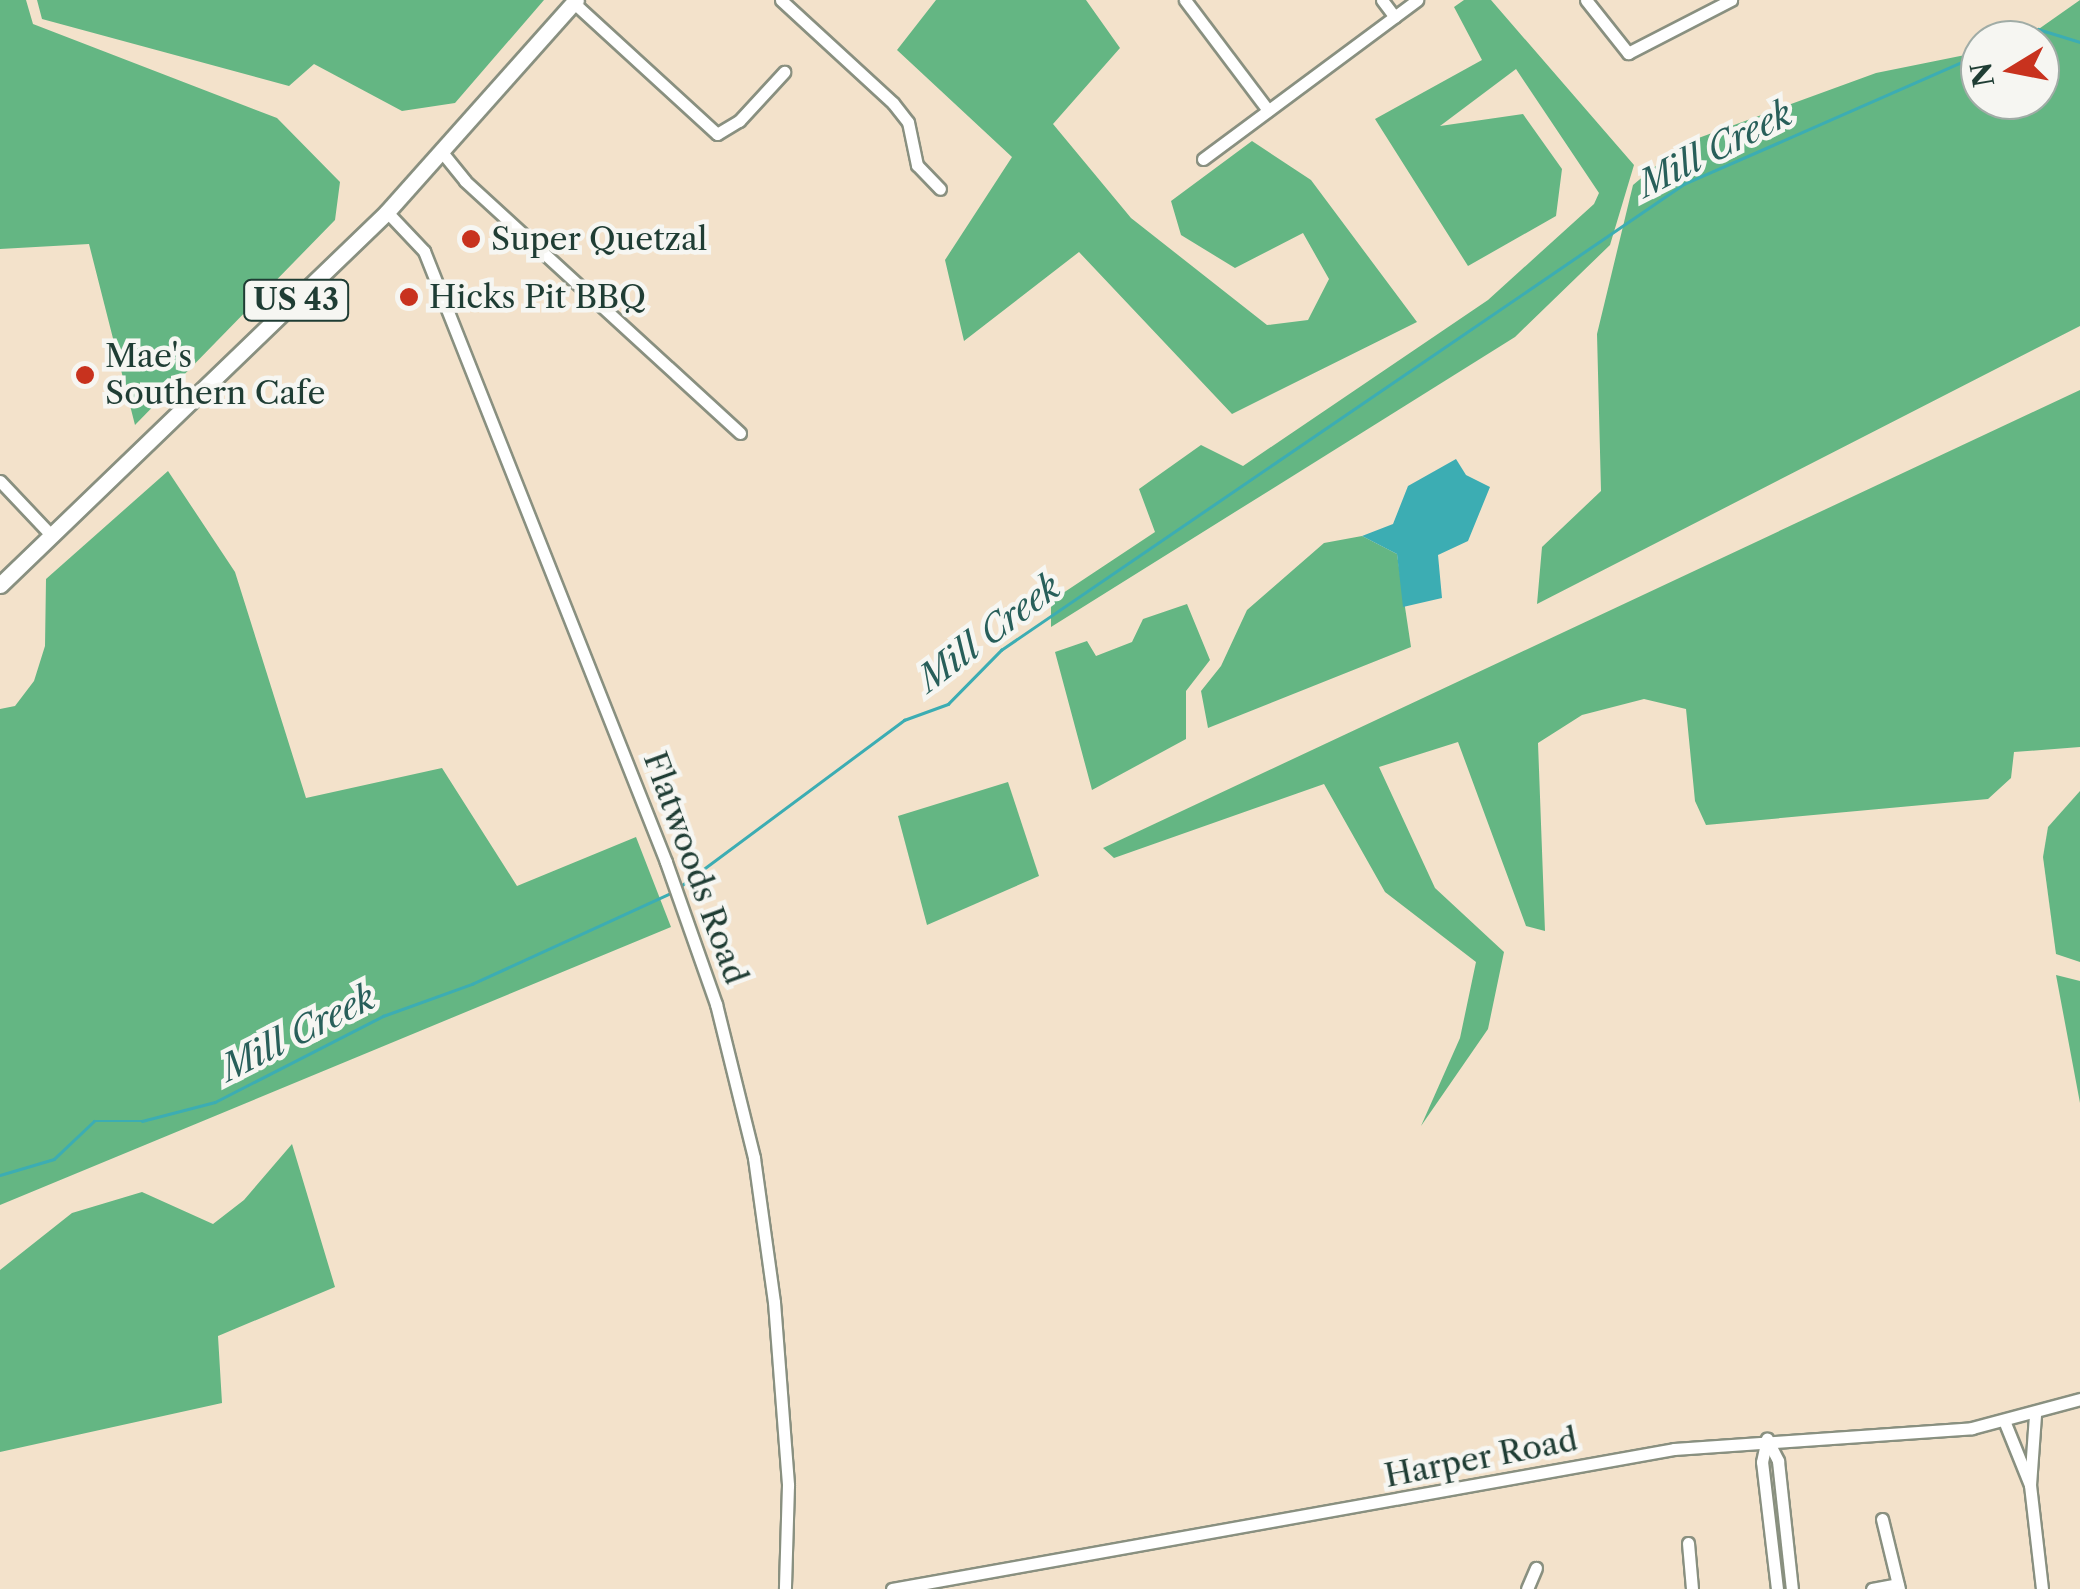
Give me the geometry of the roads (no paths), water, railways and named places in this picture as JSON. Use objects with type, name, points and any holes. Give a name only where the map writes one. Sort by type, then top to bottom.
[{"type":"highway","name":"US 43","points":[[0,586],[387,212],[575,2]]},
{"type":"street","points":[[781,0],[894,103],[908,122],[917,164],[940,189]]},
{"type":"street","points":[[1185,0],[1268,110]]},
{"type":"street","points":[[1382,0],[1395,17]]},
{"type":"street","points":[[1202,158],[1418,0]]},
{"type":"street","points":[[1586,0],[1628,53],[1731,0]]},
{"type":"street","points":[[575,2],[717,134],[738,121],[784,72]]},
{"type":"street","points":[[441,152],[465,181],[740,433]]},
{"type":"street","name":"Flatwoods Road","points":[[387,212],[424,251],[666,862],[734,1074],[765,1230],[788,1485],[786,1589]]},
{"type":"street","points":[[0,481],[52,536]]},
{"type":"street","name":"Harper Road","points":[[892,1589],[1674,1449],[1768,1438],[2006,1423],[2080,1399]]},
{"type":"street","points":[[2035,1415],[2030,1485],[2042,1589]]},
{"type":"street","points":[[2006,1423],[2030,1485]]},
{"type":"street","points":[[1768,1438],[1778,1462],[1792,1589]]},
{"type":"street","points":[[1768,1438],[1762,1462],[1778,1589]]},
{"type":"street","points":[[1872,1589],[1898,1587],[1882,1519]]},
{"type":"street","points":[[1770,1521],[1784,1520]]},
{"type":"street","points":[[1688,1543],[1692,1589]]},
{"type":"street","points":[[1527,1589],[1536,1568]]},
{"type":"water","points":[[1456,459],[1466,475],[1490,487],[1468,541],[1438,555],[1442,598],[1403,607],[1397,554],[1362,536],[1393,524],[1408,486]]},
{"type":"waterway","name":"Mill Creek","points":[[2060,36],[2080,42]]},
{"type":"waterway","name":"Mill Creek","points":[[678,888],[904,720],[948,704],[1001,650],[1684,184],[1960,63]]},
{"type":"waterway","name":"Mill Creek","points":[[0,1175],[54,1159],[94,1121],[142,1121],[215,1102],[383,1016],[472,984],[671,893]]},
{"type":"place","name":"Super Quetzal","points":[[471,239]]},
{"type":"place","name":"Hicks Pit BBQ","points":[[409,297]]},
{"type":"place","name":"Mae's Southern Cafe","points":[[85,375]]}]
